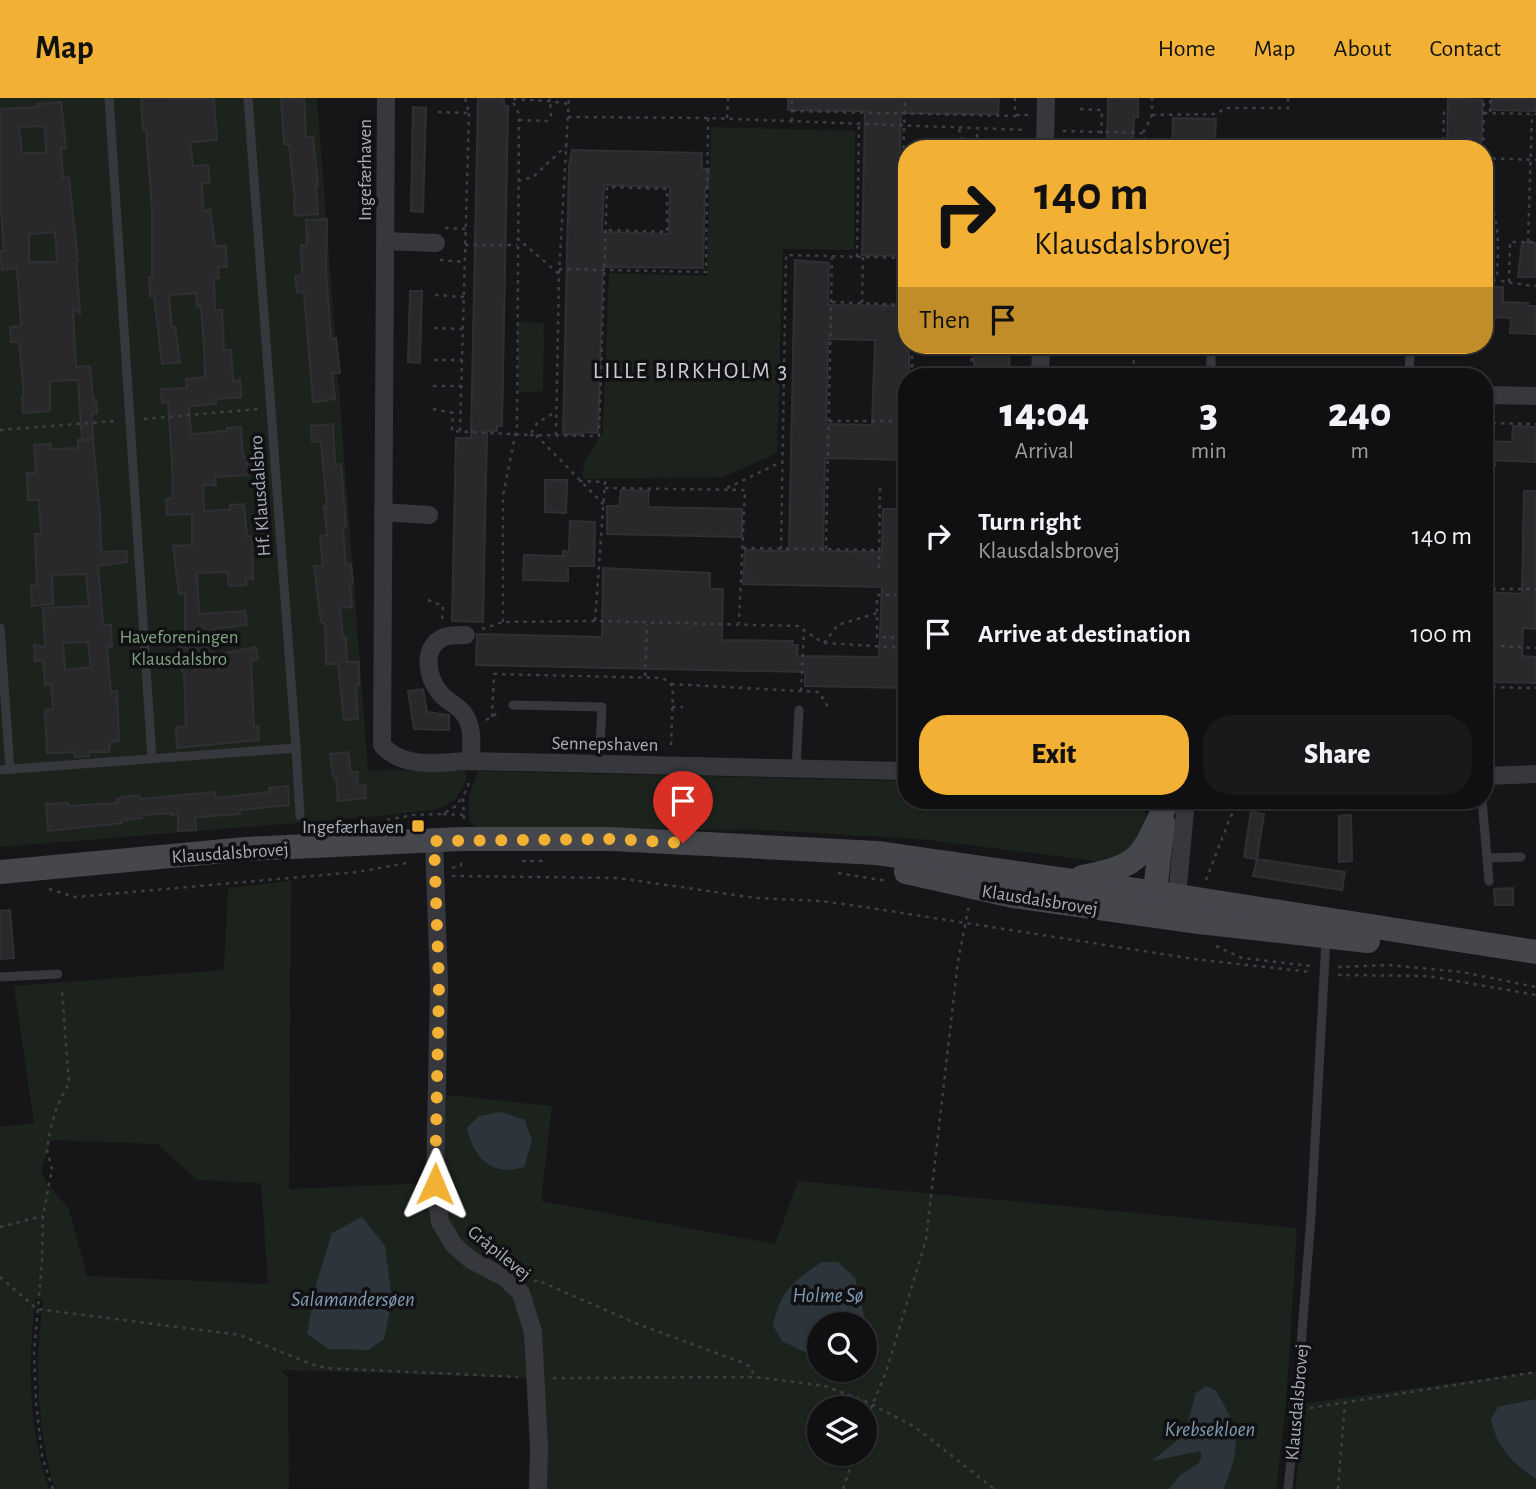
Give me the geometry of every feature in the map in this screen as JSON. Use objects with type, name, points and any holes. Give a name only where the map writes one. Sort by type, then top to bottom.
[{"type":"street","name":"Ingefærhaven","points":[[386,98],[382,745],[401,761],[471,761]]},
{"type":"street","points":[[1045,140],[1046,98]]},
{"type":"street","name":"Ingefærhaven","points":[[385,241],[436,244]]},
{"type":"street","points":[[1493,395],[1536,396]]},
{"type":"street","points":[[383,512],[429,515]]},
{"type":"street","points":[[466,635],[444,638],[433,646],[428,660],[430,679],[441,695],[463,712],[470,726],[471,761]]},
{"type":"street","name":"Sennepshaven","points":[[471,761],[898,771]]},
{"type":"street","points":[[1493,776],[1536,774]]},
{"type":"street","points":[[1066,880],[1129,865],[1144,851],[1168,809]]},
{"type":"street","points":[[1161,902],[1171,809]]},
{"type":"street","name":"Klausdalsbrovej","points":[[0,872],[246,849],[434,858],[611,839],[877,853],[1066,880],[1161,902],[1327,929],[1536,953]]},
{"type":"street","name":"Klausdalsbrovej","points":[[755,847],[892,868],[1013,896],[1161,902]]},
{"type":"street","name":"Gråpilevej","points":[[434,858],[439,985],[435,1184],[440,1222],[454,1245],[471,1260],[504,1277],[521,1293],[533,1332],[539,1447],[538,1489]]},
{"type":"lane","points":[[109,98],[152,759]]},
{"type":"lane","name":"Hf. Klausdalsbro","points":[[248,98],[300,816]]},
{"type":"lane","points":[[1211,354],[1211,368]]},
{"type":"lane","points":[[0,628],[10,769]]},
{"type":"lane","points":[[513,705],[601,706],[598,764]]},
{"type":"lane","points":[[796,769],[799,710]]},
{"type":"lane","points":[[0,770],[296,748]]},
{"type":"lane","points":[[1483,809],[1489,881]]},
{"type":"lane","points":[[1488,858],[1521,857]]},
{"type":"lane","name":"Klausdalsbrovej","points":[[1288,1489],[1296,1410],[1327,929]]},
{"type":"lane","points":[[0,977],[58,974]]},
{"type":"path","points":[[460,431],[469,113],[465,98]]},
{"type":"path","points":[[556,435],[559,271],[569,98]]},
{"type":"path","points":[[727,118],[728,98]]},
{"type":"path","points":[[792,98],[792,121]]},
{"type":"path","points":[[903,140],[905,98]]},
{"type":"path","points":[[792,110],[1016,115],[1015,98]]},
{"type":"path","points":[[1145,140],[1143,133],[1152,115],[1152,98]]},
{"type":"path","points":[[1152,115],[1216,114],[1226,108],[1288,108],[1289,98]]},
{"type":"path","points":[[1483,140],[1484,98]]},
{"type":"path","points":[[1490,98],[1490,113]]},
{"type":"path","points":[[503,622],[503,496],[515,435],[519,114],[512,99],[551,100],[569,104]]},
{"type":"path","points":[[519,120],[547,121],[551,116],[551,100]]},
{"type":"path","points":[[1080,109],[1102,110],[1102,140]]},
{"type":"path","points":[[1443,140],[1444,109]]},
{"type":"path","points":[[438,112],[469,113]]},
{"type":"path","points":[[1484,113],[1534,114],[1528,242]]},
{"type":"path","points":[[568,117],[727,118],[1027,130]]},
{"type":"path","points":[[517,239],[559,271],[705,272],[708,118]]},
{"type":"path","points":[[857,257],[859,124]]},
{"type":"path","points":[[959,128],[962,140]]},
{"type":"path","points":[[977,128],[977,140]]},
{"type":"path","points":[[1061,131],[1143,133]]},
{"type":"path","points":[[518,181],[533,177],[568,145]]},
{"type":"path","points":[[1493,158],[1536,160]]},
{"type":"path","points":[[433,409],[453,413],[452,431],[599,436],[607,187],[667,188],[667,232],[607,230]]},
{"type":"path","points":[[1493,207],[1499,233],[1497,280]]},
{"type":"path","points":[[436,244],[466,229]]},
{"type":"path","points":[[1509,282],[1510,242],[1536,242]]},
{"type":"path","points":[[436,244],[465,262]]},
{"type":"path","points":[[465,245],[517,245]]},
{"type":"path","points":[[781,549],[786,255],[898,259]]},
{"type":"path","points":[[826,549],[832,256]]},
{"type":"path","points":[[862,303],[863,257]]},
{"type":"path","points":[[1493,280],[1536,286]]},
{"type":"path","points":[[435,295],[464,297]]},
{"type":"path","points":[[832,302],[898,305]]},
{"type":"path","points":[[434,328],[463,329]]},
{"type":"path","points":[[434,360],[462,360]]},
{"type":"path","points":[[433,386],[461,386]]},
{"type":"path","points":[[530,435],[537,423],[555,412]]},
{"type":"path","points":[[829,421],[898,421]]},
{"type":"path","points":[[1493,423],[1536,424]]},
{"type":"path","points":[[536,435],[604,505]]},
{"type":"path","points":[[723,489],[782,461]]},
{"type":"path","points":[[1493,465],[1500,465]]},
{"type":"path","points":[[579,481],[605,482],[595,621]]},
{"type":"path","points":[[828,484],[833,484]]},
{"type":"path","points":[[879,568],[880,486]]},
{"type":"path","points":[[605,488],[745,490],[739,624]]},
{"type":"path","points":[[743,548],[878,550]]},
{"type":"path","points":[[877,646],[879,587]]},
{"type":"path","points":[[1493,588],[1536,589]]},
{"type":"path","points":[[877,594],[898,595]]},
{"type":"path","points":[[428,600],[443,606],[442,610]]},
{"type":"path","points":[[823,643],[838,625],[877,613]]},
{"type":"path","points":[[466,635],[503,622],[798,625],[823,643],[898,647]]},
{"type":"path","points":[[645,678],[647,624]]},
{"type":"path","points":[[801,691],[804,630]]},
{"type":"path","points":[[877,637],[898,638]]},
{"type":"path","points":[[1493,646],[1536,648]]},
{"type":"path","points":[[492,717],[494,674],[663,678],[673,686],[671,766]]},
{"type":"path","points":[[671,684],[819,692],[830,710]]},
{"type":"path","points":[[1493,687],[1536,688]]},
{"type":"path","points":[[470,726],[513,705]]},
{"type":"path","points":[[672,707],[683,707]]},
{"type":"path","points":[[1204,887],[1235,809]]},
{"type":"path","points":[[443,814],[464,816]]},
{"type":"path","points":[[434,858],[618,878],[756,898],[821,901],[1194,959],[1292,971],[1389,965],[1450,971],[1536,987]]},
{"type":"path","points":[[46,888],[75,897],[357,872],[434,858],[463,858]]},
{"type":"path","points":[[514,861],[539,862],[549,859]]},
{"type":"path","points":[[834,872],[896,883]]},
{"type":"path","points":[[876,1396],[886,1372],[926,1240],[958,961],[970,899]]},
{"type":"path","points":[[1209,943],[1242,958],[1344,975],[1428,976],[1536,995]]},
{"type":"path","points":[[53,1489],[42,1456],[34,1352],[43,1216],[52,1169],[47,1150],[57,1106],[68,1083],[62,990]]},
{"type":"path","points":[[0,1227],[43,1216]]},
{"type":"path","points":[[0,1277],[37,1309],[240,1335],[312,1364],[339,1370],[536,1378],[755,1377],[825,1387],[850,1396]]},
{"type":"path","points":[[521,1293],[537,1280],[640,1325],[744,1363],[751,1367],[755,1377]]},
{"type":"path","points":[[1296,1410],[1536,1373]]},
{"type":"path","points":[[1338,1489],[1345,1402]]},
{"type":"path","points":[[877,1407],[915,1427],[994,1489]]},
{"type":"path","points":[[843,1489],[851,1466]]},
{"type":"green space","name":"Haveforeningen Klausdalsbro","points":[[0,98],[317,98],[368,770],[466,771],[466,781],[456,799],[439,809],[371,817],[0,847]]},
{"type":"green space","points":[[711,127],[855,131],[854,250],[783,249],[777,453],[723,477],[585,479],[582,475],[585,461],[603,432],[609,273],[707,276]]},
{"type":"green space","points":[[517,322],[544,323],[543,391],[519,393]]},
{"type":"green space","points":[[478,771],[898,781],[898,809],[1144,809],[1146,829],[1137,846],[1103,862],[920,839],[761,830],[477,828],[469,821],[469,796]]},
{"type":"green space","points":[[291,881],[289,1189],[433,1183],[435,1226],[516,1297],[523,1317],[534,1378],[281,1370],[288,1378],[289,1489],[55,1489],[41,1419],[38,1372],[43,1300],[36,1298],[31,1346],[31,1394],[37,1443],[49,1489],[0,1489],[0,1127],[34,1123],[14,986],[224,970],[228,888]],"holes":[[[51,1140],[157,1144],[197,1180],[261,1183],[268,1284],[87,1276],[69,1209],[45,1180],[41,1170]]]},
{"type":"green space","points":[[447,1095],[552,1106],[541,1201],[775,1244],[798,1181],[1297,1228],[1286,1406],[1276,1489],[543,1489],[534,1310],[471,1251],[447,1216],[441,1197],[439,1175]]},
{"type":"green space","points":[[1536,1372],[1536,1489],[1295,1489],[1306,1403]]},
{"type":"water","points":[[501,1112],[525,1120],[532,1141],[524,1167],[493,1167],[479,1156],[470,1139],[467,1128],[479,1116]]},
{"type":"water","name":"Salamandersøen","points":[[362,1217],[385,1246],[392,1300],[384,1339],[368,1350],[329,1349],[307,1334],[317,1281],[332,1233]]},
{"type":"water","name":"Holme Sø","points":[[822,1262],[838,1262],[855,1278],[863,1312],[807,1312],[807,1353],[782,1341],[773,1326],[784,1295],[803,1275]]},
{"type":"water","name":"Krebsekloen","points":[[1206,1386],[1215,1390],[1234,1427],[1235,1450],[1229,1475],[1223,1489],[1169,1489],[1180,1475],[1198,1464],[1202,1456],[1200,1451],[1152,1461],[1184,1435],[1196,1393]]},
{"type":"water","points":[[1536,1399],[1536,1479],[1520,1467],[1501,1446],[1491,1419],[1498,1407]]},
{"type":"building","points":[[141,98],[214,99],[217,140],[190,142],[193,166],[208,165],[210,183],[202,183],[203,211],[210,210],[215,246],[226,246],[227,267],[218,267],[219,278],[214,278],[215,310],[222,310],[224,350],[231,350],[233,381],[240,380],[241,397],[216,399],[216,404],[189,406],[191,434],[241,427],[243,456],[247,456],[248,475],[215,477],[216,485],[203,485],[204,511],[230,510],[230,505],[244,504],[247,537],[252,536],[253,579],[246,579],[246,585],[229,586],[227,572],[197,573],[199,614],[245,611],[247,625],[214,629],[214,655],[256,647],[258,659],[251,661],[254,727],[258,726],[259,740],[177,748],[176,727],[186,726],[184,672],[178,634],[185,634],[185,593],[179,594],[173,546],[192,545],[192,514],[167,515],[166,499],[173,498],[172,463],[168,403],[162,403],[161,389],[187,388],[186,379],[205,377],[204,346],[201,306],[197,306],[196,293],[169,295],[172,328],[175,327],[180,362],[162,364],[154,296],[150,296],[152,209]]},
{"type":"building","points":[[281,98],[304,98],[306,137],[313,137],[318,214],[295,216],[289,144],[284,144]]},
{"type":"building","points":[[478,98],[504,98],[504,106],[508,106],[502,426],[497,426],[497,431],[487,431],[483,622],[452,621],[456,438],[471,438]]},
{"type":"building","points":[[788,98],[999,98],[998,114],[901,113],[900,140],[898,140],[898,256],[862,255],[865,111],[788,110]]},
{"type":"building","points":[[1108,98],[1138,99],[1133,140],[1107,140]]},
{"type":"building","points":[[1448,98],[1483,100],[1481,140],[1447,140]]},
{"type":"building","points":[[1492,98],[1536,98],[1536,111],[1491,110]]},
{"type":"building","points":[[61,102],[66,148],[61,148],[63,178],[69,177],[78,261],[80,313],[73,309],[76,367],[90,366],[97,413],[92,414],[93,439],[82,440],[78,380],[50,381],[50,411],[23,413],[19,342],[11,342],[10,327],[21,326],[17,268],[2,270],[0,254],[0,251],[4,251],[0,195],[0,109],[38,107],[38,104]],"holes":[[[45,126],[46,153],[22,153],[19,127]],[[55,232],[57,262],[29,262],[29,234]]]},
{"type":"building","points":[[413,107],[426,108],[423,212],[411,211]]},
{"type":"building","points":[[1173,118],[1216,119],[1215,140],[1172,140]]},
{"type":"building","points":[[572,150],[702,153],[702,169],[709,169],[708,188],[705,188],[703,268],[603,267],[598,433],[583,432],[583,435],[563,434],[569,166]],"holes":[[[604,185],[670,187],[669,234],[602,232]]]},
{"type":"building","points":[[327,219],[326,271],[331,339],[336,338],[340,373],[332,373],[335,399],[313,402],[304,293],[297,292],[295,276],[302,275],[301,245],[307,245],[306,220]]},
{"type":"building","points":[[1522,242],[1536,243],[1536,277],[1518,277]]},
{"type":"building","points":[[795,260],[829,263],[828,305],[898,306],[898,354],[909,354],[909,368],[898,368],[898,460],[825,458],[823,551],[882,552],[883,509],[898,509],[898,688],[805,686],[805,672],[476,665],[477,634],[602,637],[603,568],[710,573],[710,589],[723,589],[722,640],[793,641],[792,645],[798,645],[797,656],[879,657],[882,587],[743,584],[745,550],[789,551]],"holes":[[[828,339],[875,340],[872,425],[826,424]]]},
{"type":"building","points":[[1493,287],[1503,287],[1503,302],[1536,306],[1536,334],[1510,333],[1511,318],[1493,317]]},
{"type":"building","points":[[410,291],[422,291],[420,363],[408,362]]},
{"type":"building","points":[[974,354],[1010,354],[1009,368],[974,368]]},
{"type":"building","points":[[333,424],[335,465],[341,464],[346,565],[351,564],[353,584],[350,584],[352,607],[340,608],[343,637],[346,637],[347,662],[359,662],[359,685],[356,685],[358,719],[344,720],[338,664],[326,664],[325,624],[321,622],[314,566],[323,566],[320,536],[327,535],[324,506],[327,508],[321,441],[312,442],[311,426]]},
{"type":"building","points":[[1513,426],[1536,427],[1536,462],[1493,460],[1493,441],[1512,442]]},
{"type":"building","points":[[78,440],[93,440],[101,552],[126,551],[127,562],[98,566],[103,625],[111,625],[112,647],[107,647],[111,692],[117,691],[119,741],[110,742],[109,752],[89,752],[89,756],[75,757],[74,752],[47,753],[45,710],[53,709],[51,684],[45,685],[43,661],[35,661],[34,645],[45,647],[43,608],[89,606],[86,574],[52,575],[53,604],[32,606],[31,586],[37,585],[35,534],[41,534],[39,500],[28,500],[27,473],[36,473],[34,445],[51,444],[51,449],[78,448]],"holes":[[[88,642],[91,667],[65,670],[63,643]]]},
{"type":"building","points":[[545,480],[567,480],[566,513],[545,512]]},
{"type":"building","points":[[621,490],[649,491],[648,507],[742,509],[742,537],[607,534],[607,506],[619,506]]},
{"type":"building","points":[[1524,491],[1536,491],[1536,629],[1523,628],[1522,656],[1536,657],[1536,683],[1493,682],[1493,592],[1522,594]]},
{"type":"building","points":[[570,521],[595,522],[594,566],[568,566],[568,581],[523,580],[524,555],[563,556],[563,551],[569,552]]},
{"type":"building","points":[[423,689],[427,712],[449,715],[449,730],[414,729],[408,691]]},
{"type":"building","points":[[348,752],[351,772],[358,772],[357,786],[365,785],[366,798],[338,801],[330,754]]},
{"type":"building","points":[[288,786],[289,805],[239,810],[240,814],[195,817],[196,830],[178,831],[178,814],[171,813],[142,815],[142,818],[121,823],[48,831],[46,804],[68,803],[68,806],[117,803],[117,799],[122,797],[139,795],[140,799],[215,792],[216,798],[269,792],[269,788]]},
{"type":"building","points":[[1251,811],[1264,814],[1257,859],[1244,857]]},
{"type":"building","points":[[1351,815],[1352,861],[1339,862],[1339,816]]},
{"type":"building","points":[[1257,859],[1345,872],[1342,890],[1253,876]]},
{"type":"building","points":[[1513,888],[1513,905],[1495,905],[1494,889]]},
{"type":"building","points":[[10,910],[14,958],[0,959],[0,911]]},
{"type":"place","name":"Ingefærhaven","points":[[418,826]]},
{"type":"district","name":"LILLE BIRKHOLM 3","points":[[691,370]]},
{"type":"route","points":[[435,1184],[439,985],[434,841],[611,839],[683,843]]}]
